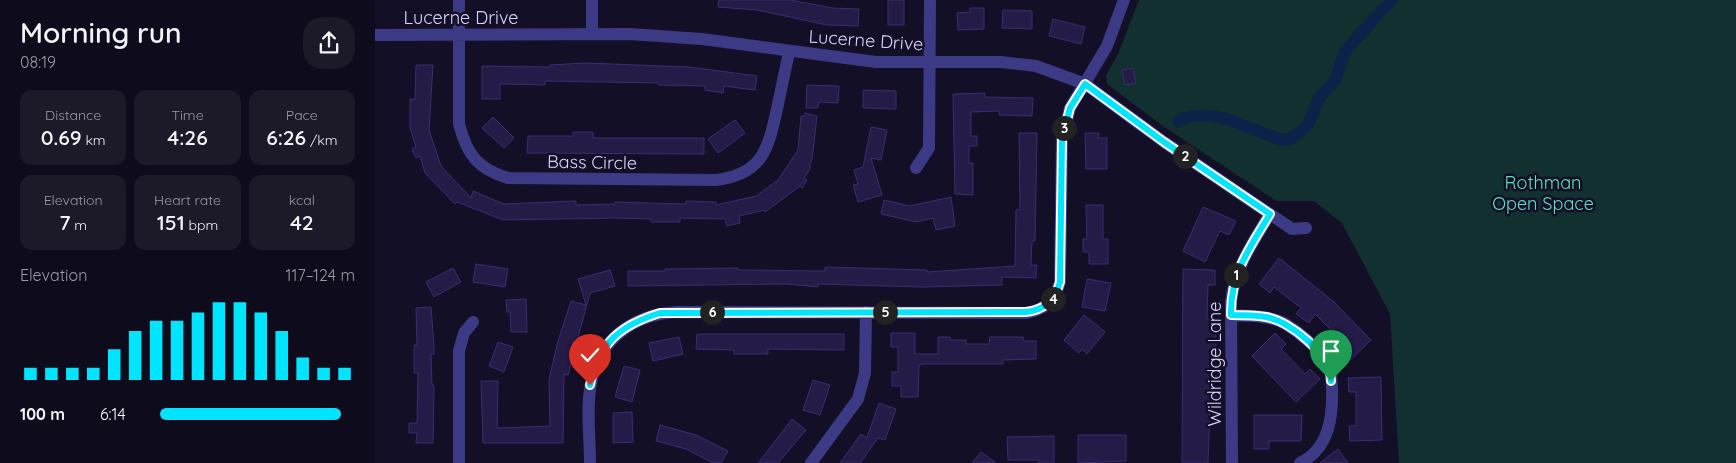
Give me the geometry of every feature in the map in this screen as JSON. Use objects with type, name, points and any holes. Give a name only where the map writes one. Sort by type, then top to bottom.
[{"type":"street","name":"Bass Circle","points":[[459,0],[459,124],[464,143],[482,166],[494,174],[508,178],[716,180],[730,178],[747,171],[761,159],[770,143],[789,52]]},
{"type":"street","points":[[592,0],[592,33]]},
{"type":"street","points":[[916,168],[929,148],[930,0]]},
{"type":"street","points":[[591,463],[590,385],[594,368],[604,348],[623,328],[639,320],[660,313],[677,312],[1026,312],[1035,311],[1048,305],[1056,294],[1060,282],[1062,140],[1070,108],[1107,46],[1124,0]]},
{"type":"street","name":"Lucerne Drive","points":[[375,35],[459,36],[592,33],[702,40],[877,62],[1001,62],[1036,66],[1085,84],[1164,142],[1292,230],[1307,228]]},
{"type":"street","name":"Wildridge Lane","points":[[1232,463],[1231,315],[1233,282],[1249,249],[1270,214]]},
{"type":"street","points":[[811,463],[859,399],[865,373],[865,312]]},
{"type":"street","points":[[1231,315],[1267,317],[1284,324],[1314,347],[1329,366],[1331,374],[1332,419],[1323,444],[1309,459],[1299,463]]},
{"type":"street","points":[[459,463],[459,351],[463,334],[473,322]]},
{"type":"green space","name":"Rothman Open Space","points":[[1139,0],[1736,0],[1736,463],[1399,463],[1390,314],[1342,223],[1314,201],[1276,201],[1160,124],[1107,84],[1106,75],[1118,54]]},
{"type":"building","points":[[719,0],[791,0],[832,8],[859,9],[858,26],[827,25],[757,10],[718,7]]},
{"type":"building","points":[[888,0],[904,0],[904,25],[888,25]]},
{"type":"building","points":[[970,8],[984,8],[984,29],[958,30],[957,13],[970,12]]},
{"type":"building","points":[[1003,10],[1032,11],[1032,29],[1002,28]]},
{"type":"building","points":[[1053,19],[1085,27],[1081,44],[1049,36]]},
{"type":"building","points":[[585,63],[689,67],[757,76],[755,90],[724,86],[723,93],[705,90],[705,86],[659,85],[659,83],[545,81],[545,85],[500,84],[500,99],[482,99],[482,66],[550,67],[550,65]]},
{"type":"building","points":[[416,65],[433,65],[429,130],[441,166],[471,198],[473,191],[504,204],[576,201],[576,205],[615,204],[615,202],[686,204],[686,201],[716,202],[716,205],[756,196],[778,180],[798,150],[801,116],[805,116],[805,113],[817,116],[812,160],[809,166],[811,167],[804,178],[807,180],[802,188],[800,186],[765,212],[764,210],[739,216],[740,223],[727,226],[725,219],[680,218],[680,222],[651,222],[651,219],[615,218],[503,220],[457,202],[455,204],[425,173],[420,156],[416,158],[412,149],[416,147],[410,128],[410,99],[415,99]]},
{"type":"building","points":[[1133,68],[1136,83],[1125,85],[1122,70]]},
{"type":"building","points":[[807,85],[839,86],[838,103],[819,102],[818,108],[806,108]]},
{"type":"building","points":[[863,90],[896,91],[896,109],[863,108]]},
{"type":"building","points":[[985,93],[985,97],[1033,98],[1032,116],[999,115],[999,111],[971,112],[971,136],[977,136],[977,146],[969,146],[969,163],[973,163],[973,195],[955,194],[953,94]]},
{"type":"building","points":[[493,117],[514,138],[504,148],[482,128]]},
{"type":"building","points":[[735,120],[745,133],[718,153],[708,139]]},
{"type":"building","points":[[871,127],[887,130],[881,160],[871,158],[882,195],[858,202],[853,185],[858,184],[854,170],[863,167]]},
{"type":"building","points":[[573,132],[593,132],[593,138],[704,138],[704,154],[527,153],[528,136],[573,136]]},
{"type":"building","points":[[1019,133],[1037,133],[1035,241],[1032,241],[1031,265],[1037,265],[1036,278],[1002,277],[1002,285],[922,287],[818,284],[818,287],[787,284],[628,286],[628,271],[665,271],[665,269],[738,268],[738,270],[825,271],[825,267],[927,270],[927,272],[1015,266],[1016,210],[1020,209]]},
{"type":"building","points":[[1085,133],[1099,133],[1098,138],[1107,138],[1107,169],[1086,169]]},
{"type":"building","points":[[951,197],[955,226],[936,230],[933,218],[916,222],[881,214],[884,200],[910,206]]},
{"type":"building","points":[[1086,205],[1103,205],[1103,239],[1108,239],[1108,264],[1089,264],[1089,252],[1083,252],[1083,239],[1087,239]]},
{"type":"building","points":[[1203,207],[1236,221],[1229,235],[1220,231],[1205,262],[1183,251]]},
{"type":"building","points":[[1279,258],[1334,302],[1371,340],[1346,364],[1336,353],[1345,344],[1315,314],[1309,323],[1296,314],[1301,308],[1274,287],[1270,293],[1259,284]]},
{"type":"building","points":[[476,264],[508,269],[505,287],[473,282]]},
{"type":"building","points":[[453,268],[461,282],[434,297],[426,282]]},
{"type":"building","points":[[1183,269],[1215,270],[1215,285],[1208,285],[1207,319],[1215,319],[1216,347],[1216,362],[1209,362],[1209,396],[1216,396],[1216,410],[1210,410],[1208,463],[1182,463]]},
{"type":"building","points":[[610,270],[615,286],[590,293],[568,375],[564,374],[563,443],[483,443],[481,381],[498,381],[497,428],[550,426],[549,379],[558,341],[571,301],[586,305],[578,279]]},
{"type":"building","points":[[1087,279],[1111,283],[1105,311],[1082,307]]},
{"type":"building","points":[[526,299],[527,332],[511,332],[510,312],[507,312],[506,300]]},
{"type":"building","points":[[431,307],[434,345],[434,354],[431,354],[432,385],[434,385],[433,443],[416,443],[417,433],[409,433],[409,423],[417,423],[418,373],[414,373],[414,345],[417,345],[416,308]]},
{"type":"building","points":[[1084,315],[1105,332],[1087,354],[1082,349],[1079,353],[1064,340]]},
{"type":"building","points":[[891,333],[915,333],[915,354],[938,354],[938,337],[950,337],[950,340],[966,340],[966,344],[989,344],[990,337],[1023,337],[1024,341],[1036,341],[1036,359],[1003,360],[1003,364],[922,364],[919,365],[918,397],[901,397],[901,386],[892,386],[892,372],[898,372],[898,347],[891,347]]},
{"type":"building","points":[[1275,333],[1286,344],[1281,349],[1305,374],[1310,369],[1320,379],[1296,402],[1252,356]]},
{"type":"building","points":[[697,334],[844,334],[844,350],[768,349],[768,354],[734,354],[734,350],[696,349]]},
{"type":"building","points":[[679,337],[683,354],[653,361],[649,343]]},
{"type":"building","points":[[498,342],[513,347],[504,372],[489,366]]},
{"type":"building","points":[[624,366],[640,370],[632,402],[615,397]]},
{"type":"building","points":[[1381,377],[1382,440],[1350,441],[1349,426],[1356,426],[1356,392],[1349,392],[1348,378]]},
{"type":"building","points":[[813,380],[830,385],[820,415],[803,410]]},
{"type":"building","points":[[879,403],[896,409],[885,440],[878,438],[860,463],[840,463],[861,434],[867,438]]},
{"type":"building","points":[[632,412],[633,442],[613,443],[613,413]]},
{"type":"building","points":[[1254,415],[1302,415],[1301,441],[1269,441],[1269,449],[1254,449]]},
{"type":"building","points":[[792,419],[806,430],[778,463],[758,463]]},
{"type":"building","points":[[660,425],[696,435],[728,451],[721,463],[713,463],[686,449],[656,441]]},
{"type":"building","points":[[1078,435],[1126,435],[1126,461],[1078,463]]},
{"type":"building","points":[[1054,436],[1054,463],[1039,463],[1039,460],[1008,460],[1007,437]]},
{"type":"building","points":[[1338,449],[1348,463],[1320,463]]},
{"type":"building","points":[[981,452],[996,463],[972,463]]},
{"type":"waterway","points":[[1178,121],[1204,115],[1218,117],[1231,120],[1282,140],[1291,139],[1308,125],[1319,98],[1336,79],[1343,56],[1350,45],[1392,0]]},
{"type":"route","points":[[590,385],[594,368],[604,348],[623,328],[660,313],[1026,312],[1035,311],[1048,305],[1056,294],[1060,282],[1062,140],[1070,108],[1085,84],[1164,142],[1270,214],[1249,249],[1233,282],[1231,315],[1267,317],[1292,328],[1323,356],[1329,366],[1331,381]]}]
